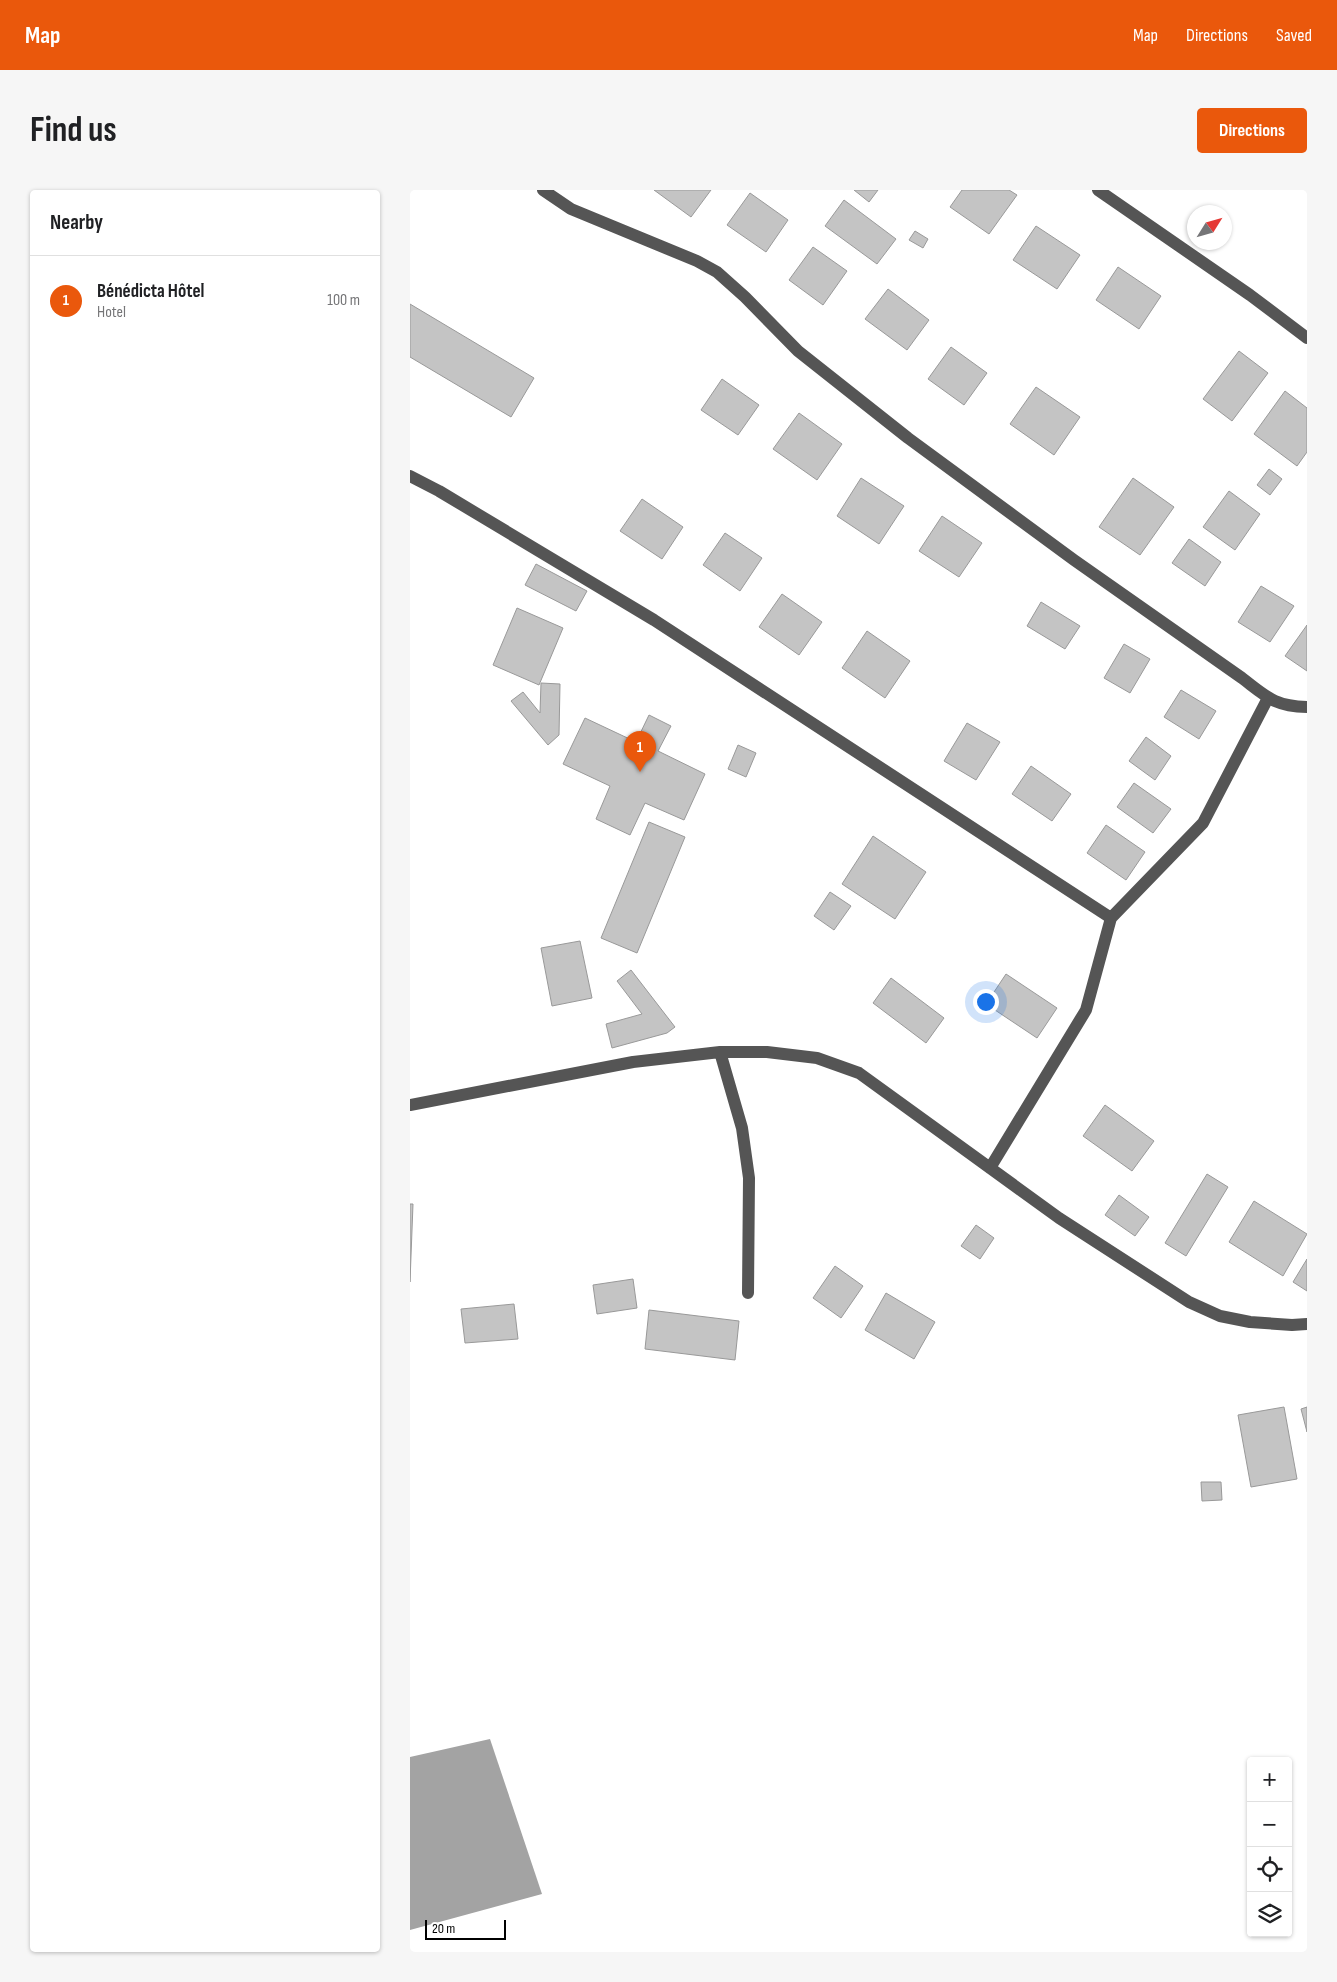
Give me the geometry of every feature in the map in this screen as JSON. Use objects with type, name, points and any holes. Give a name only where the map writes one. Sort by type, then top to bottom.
[{"type":"street","points":[[543,190],[571,209],[697,261],[717,272],[745,297],[798,351],[908,438],[1074,560],[1268,698],[1287,706],[1307,707]]},
{"type":"street","points":[[1098,190],[1250,295],[1307,338]]},
{"type":"street","points":[[410,476],[439,491],[654,620],[1111,918]]},
{"type":"street","points":[[990,1168],[1086,1010],[1111,918],[1203,823],[1268,698]]},
{"type":"street","points":[[720,1052],[742,1128],[748,1178],[748,1293]]},
{"type":"street","points":[[410,1105],[633,1062],[720,1052],[767,1052],[817,1058],[860,1073],[1059,1218],[1189,1302],[1220,1316],[1250,1322],[1292,1325],[1307,1324]]},
{"type":"shaded area","points":[[490,1739],[542,1894],[410,1930],[410,1757]]},
{"type":"building","points":[[654,190],[711,190],[691,217]]},
{"type":"building","points":[[854,190],[878,190],[869,202]]},
{"type":"building","points":[[962,190],[1009,190],[1017,195],[989,234],[950,207]]},
{"type":"building","points":[[750,193],[788,220],[766,252],[727,225]]},
{"type":"building","points":[[844,200],[896,239],[877,264],[825,226]]},
{"type":"building","points":[[1036,226],[1080,255],[1057,289],[1013,260]]},
{"type":"building","points":[[915,231],[928,239],[923,248],[909,240]]},
{"type":"building","points":[[813,247],[847,271],[823,305],[789,280]]},
{"type":"building","points":[[1118,267],[1161,296],[1139,329],[1096,300]]},
{"type":"building","points":[[888,289],[929,320],[907,350],[865,319]]},
{"type":"building","points":[[410,304],[534,378],[511,417],[410,357]]},
{"type":"building","points":[[951,347],[987,373],[964,405],[928,379]]},
{"type":"building","points":[[1239,351],[1268,373],[1232,421],[1203,399]]},
{"type":"building","points":[[722,379],[759,405],[738,435],[701,410]]},
{"type":"building","points":[[1036,387],[1080,417],[1054,455],[1010,424]]},
{"type":"building","points":[[1285,391],[1307,408],[1307,452],[1297,466],[1254,434]]},
{"type":"building","points":[[799,413],[842,444],[817,480],[773,449]]},
{"type":"building","points":[[1269,469],[1282,479],[1270,495],[1257,485]]},
{"type":"building","points":[[861,478],[904,506],[879,544],[837,516]]},
{"type":"building","points":[[1133,478],[1174,507],[1140,555],[1099,527]]},
{"type":"building","points":[[1229,491],[1260,514],[1235,550],[1203,527]]},
{"type":"building","points":[[642,499],[683,527],[662,559],[620,531]]},
{"type":"building","points":[[942,516],[982,543],[959,577],[919,551]]},
{"type":"building","points":[[725,533],[762,558],[740,591],[703,565]]},
{"type":"building","points":[[1189,539],[1221,562],[1205,586],[1172,563]]},
{"type":"building","points":[[536,564],[587,591],[576,611],[525,585]]},
{"type":"building","points":[[1261,586],[1294,606],[1270,642],[1238,622]]},
{"type":"building","points":[[782,594],[822,622],[799,655],[759,627]]},
{"type":"building","points":[[1041,602],[1080,626],[1065,649],[1027,626]]},
{"type":"building","points":[[517,608],[563,628],[539,685],[493,665]]},
{"type":"building","points":[[1307,625],[1307,671],[1285,656]]},
{"type":"building","points":[[867,631],[910,661],[885,698],[842,668]]},
{"type":"building","points":[[1124,644],[1150,659],[1130,693],[1104,678]]},
{"type":"building","points":[[541,683],[560,684],[559,735],[548,745],[511,701],[523,692],[540,713]]},
{"type":"building","points":[[1181,690],[1216,711],[1199,739],[1164,717]]},
{"type":"building","points":[[649,715],[671,726],[658,751],[705,774],[684,820],[645,803],[630,835],[596,819],[610,786],[563,764],[585,718],[636,742]]},
{"type":"building","points":[[967,723],[1000,742],[976,780],[944,761]]},
{"type":"building","points":[[1146,737],[1171,756],[1155,780],[1129,761]]},
{"type":"building","points":[[738,745],[756,753],[746,777],[728,769]]},
{"type":"building","points":[[1031,766],[1071,794],[1052,821],[1012,794]]},
{"type":"building","points":[[1134,783],[1171,809],[1153,833],[1117,807]]},
{"type":"building","points":[[649,822],[685,837],[637,953],[601,938]]},
{"type":"building","points":[[1106,825],[1145,852],[1126,880],[1087,853]]},
{"type":"building","points":[[873,836],[926,872],[895,919],[842,884]]},
{"type":"building","points":[[830,892],[851,906],[834,930],[814,916]]},
{"type":"building","points":[[580,941],[592,998],[552,1006],[541,948]]},
{"type":"building","points":[[631,970],[675,1027],[667,1033],[612,1048],[606,1024],[642,1014],[617,981]]},
{"type":"building","points":[[1006,974],[1057,1008],[1037,1038],[986,1004]]},
{"type":"building","points":[[891,978],[944,1018],[926,1043],[873,1003]]},
{"type":"building","points":[[1105,1105],[1154,1141],[1132,1171],[1083,1136]]},
{"type":"building","points":[[1207,1174],[1228,1187],[1186,1256],[1165,1243]]},
{"type":"building","points":[[1119,1195],[1149,1217],[1135,1236],[1105,1215]]},
{"type":"building","points":[[1254,1201],[1307,1234],[1283,1276],[1229,1242]]},
{"type":"building","points":[[410,1204],[413,1204],[410,1282]]},
{"type":"building","points":[[976,1225],[994,1238],[980,1259],[961,1246]]},
{"type":"building","points":[[1307,1259],[1307,1291],[1293,1282]]},
{"type":"building","points":[[835,1266],[863,1286],[841,1318],[813,1298]]},
{"type":"building","points":[[633,1279],[637,1308],[597,1314],[593,1285]]},
{"type":"building","points":[[886,1293],[935,1322],[914,1359],[865,1330]]},
{"type":"building","points":[[514,1304],[518,1339],[465,1343],[461,1309]]},
{"type":"building","points":[[649,1310],[739,1321],[735,1360],[645,1349]]},
{"type":"building","points":[[1284,1407],[1297,1479],[1251,1487],[1238,1415]]},
{"type":"building","points":[[1307,1407],[1307,1432],[1301,1409]]},
{"type":"building","points":[[1201,1482],[1221,1482],[1222,1500],[1202,1501]]},
{"type":"place","name":"Bénédicta Hôtel","points":[[640,772]]}]
